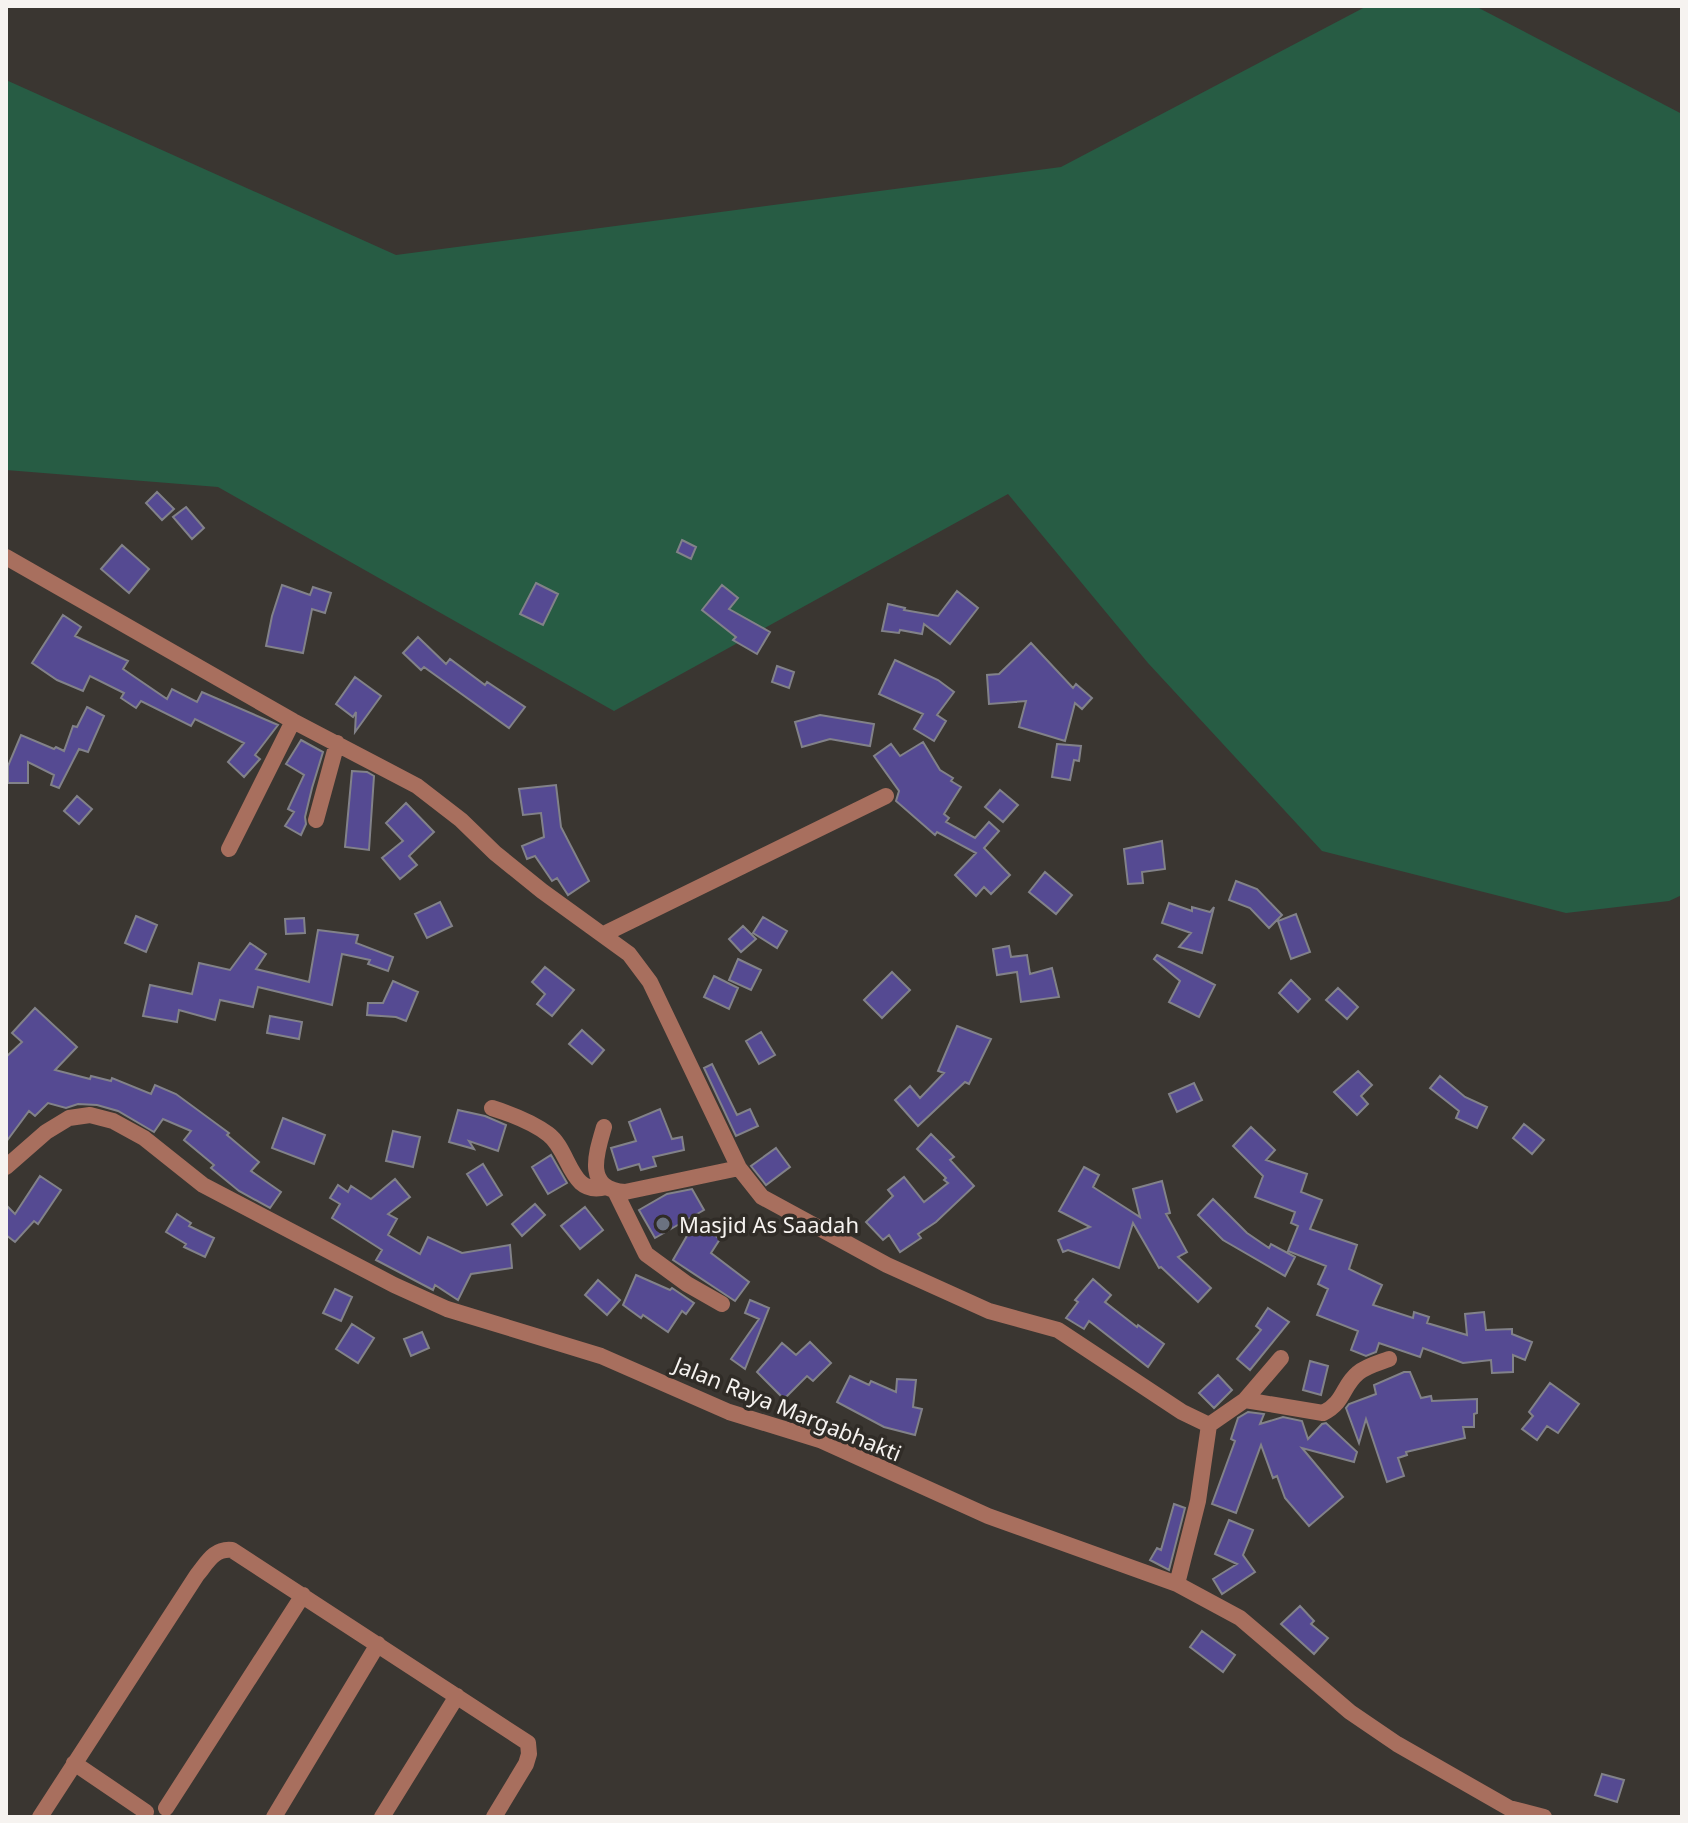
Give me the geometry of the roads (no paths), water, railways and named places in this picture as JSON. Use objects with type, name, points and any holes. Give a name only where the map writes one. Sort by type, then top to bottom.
[{"type":"street","points":[[6,557],[293,721],[417,786],[542,891],[629,954],[650,982],[739,1168],[762,1197],[854,1248],[989,1311],[1058,1330],[1182,1412],[1209,1425]]},
{"type":"street","points":[[229,849],[293,721]]},
{"type":"street","points":[[316,820],[337,743]]},
{"type":"street","points":[[604,934],[886,796]]},
{"type":"street","points":[[492,1108],[549,1134],[561,1146],[581,1184],[595,1190],[625,1192],[739,1168]]},
{"type":"street","name":"Jalan Raya Margabhakti","points":[[6,1167],[46,1132],[69,1118],[90,1115],[113,1121],[144,1138],[203,1185],[434,1303],[601,1356],[729,1412],[820,1440],[988,1516],[1177,1584],[1240,1618],[1350,1712],[1397,1744],[1509,1808],[1544,1817]]},
{"type":"street","points":[[604,1127],[595,1164],[596,1173],[611,1189],[646,1254],[687,1284],[722,1304]]},
{"type":"street","points":[[1177,1584],[1198,1501],[1209,1425],[1245,1400],[1281,1358]]},
{"type":"street","points":[[1245,1400],[1323,1413],[1342,1398],[1360,1371],[1389,1359]]},
{"type":"street","points":[[40,1817],[197,1575],[215,1553],[224,1549],[232,1550],[303,1595],[528,1743],[526,1764],[494,1817]]},
{"type":"street","points":[[74,1763],[146,1815],[156,1806],[169,1813],[303,1595]]},
{"type":"street","points":[[274,1817],[378,1644]]},
{"type":"street","points":[[382,1817],[457,1696]]},
{"type":"place","name":"Masjid As Saadah","points":[[663,1224]]}]
